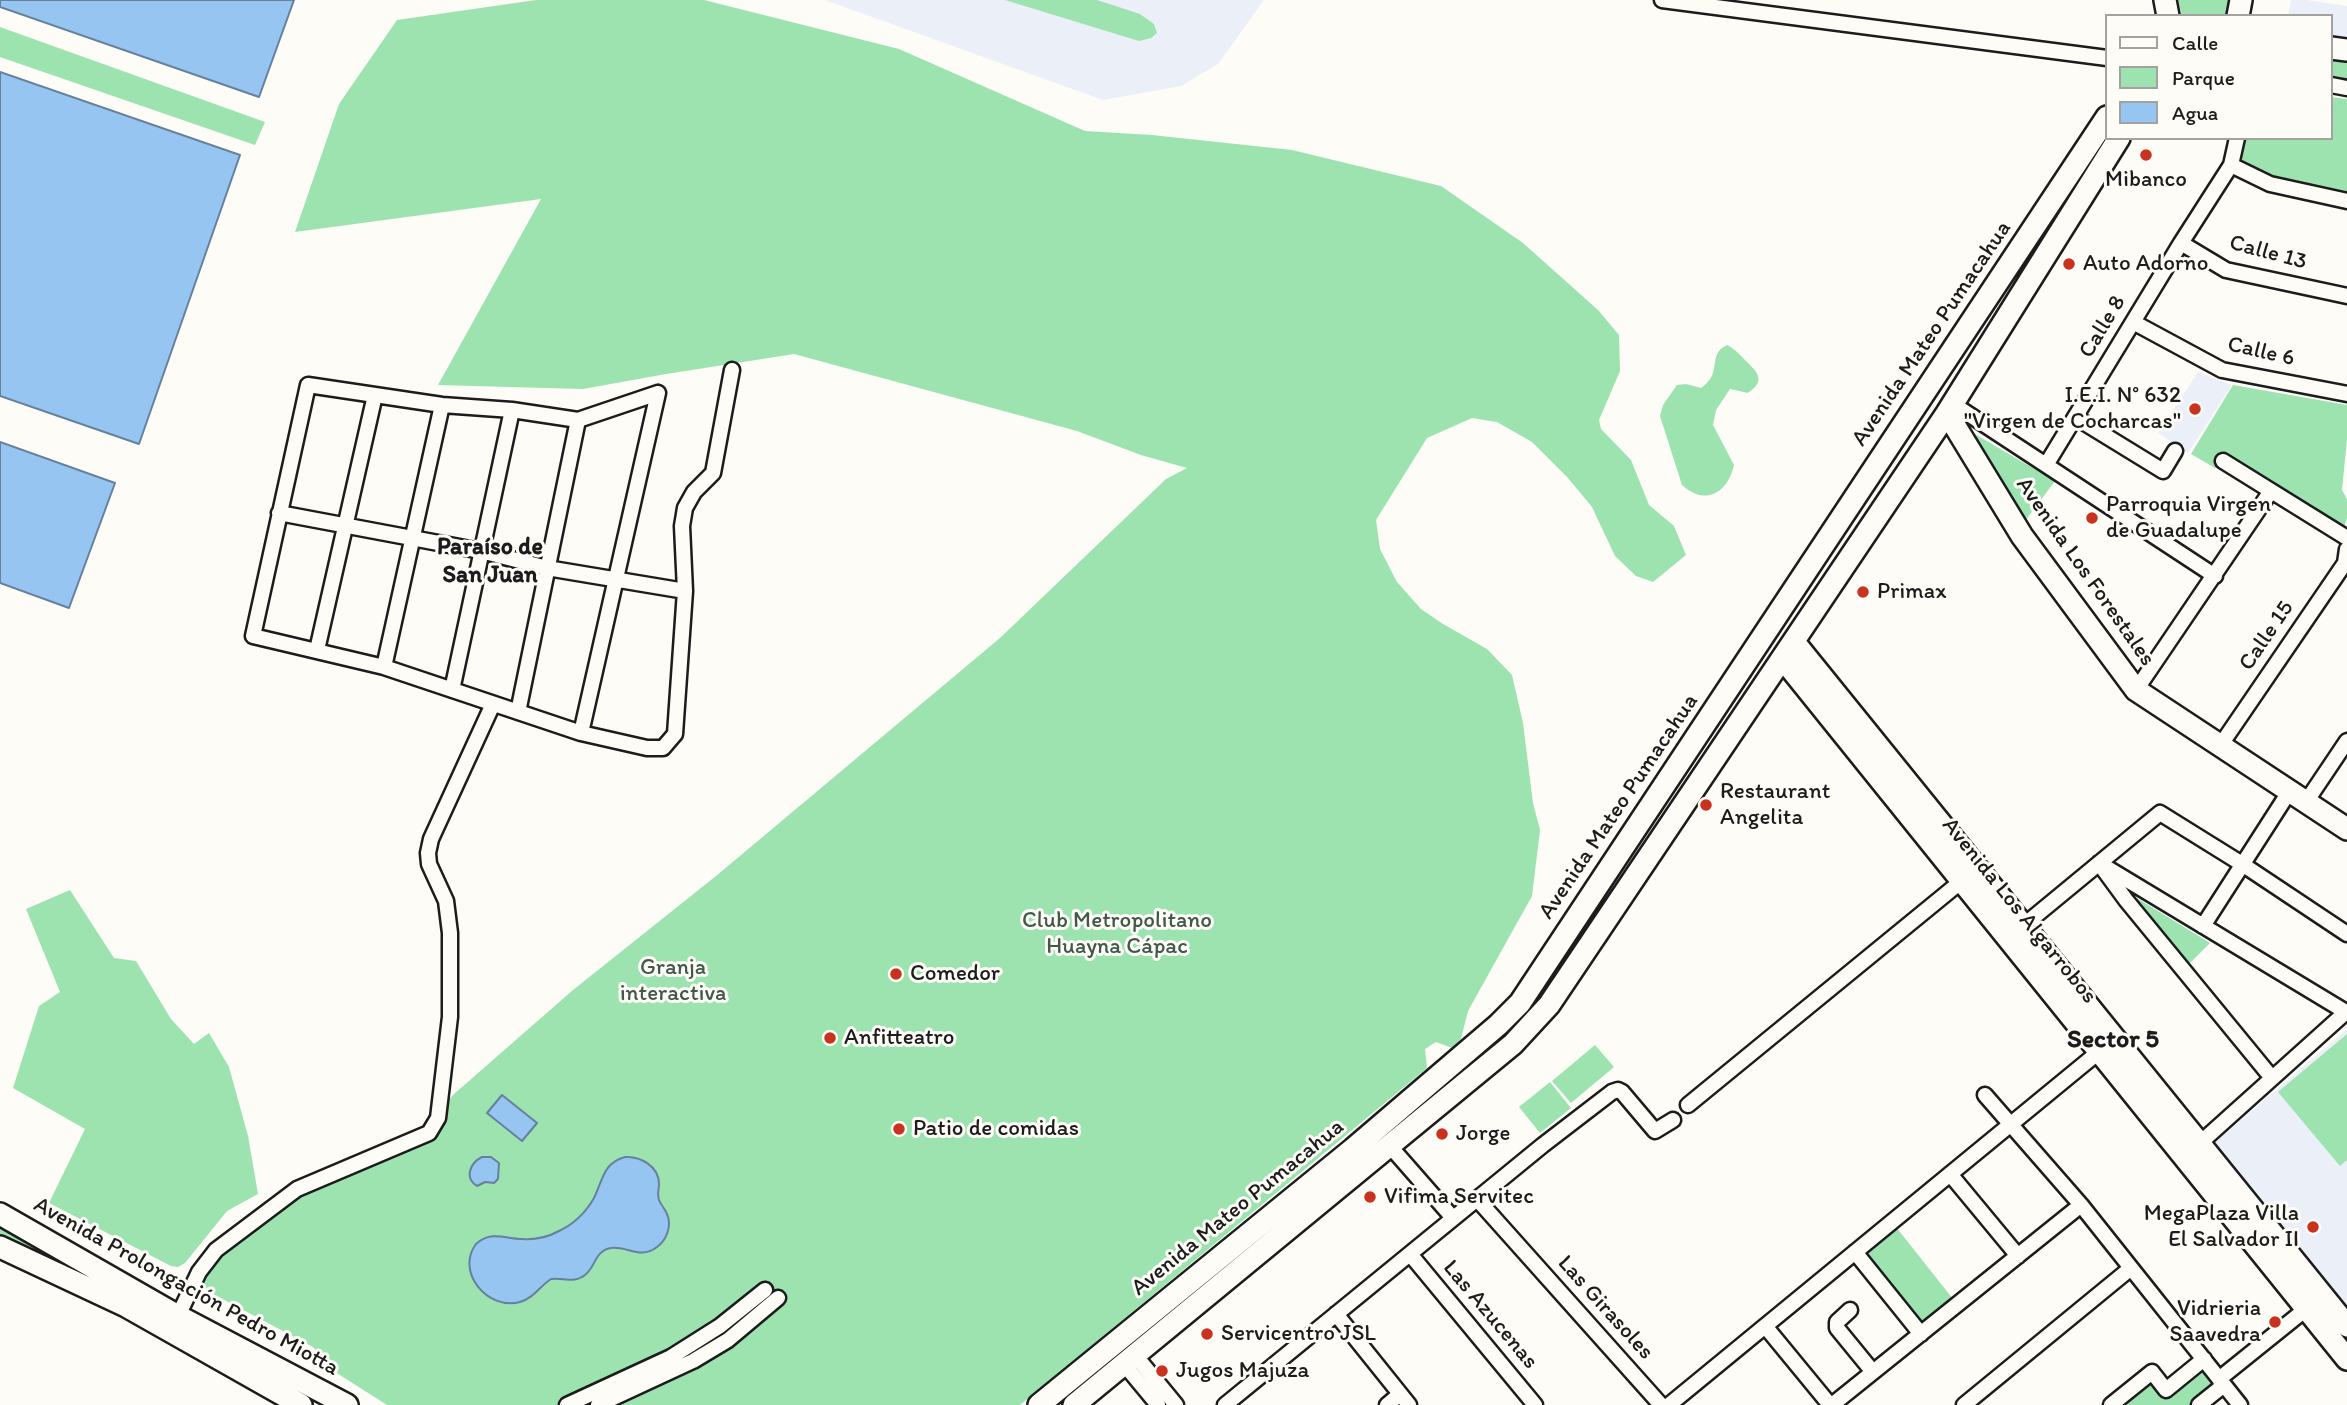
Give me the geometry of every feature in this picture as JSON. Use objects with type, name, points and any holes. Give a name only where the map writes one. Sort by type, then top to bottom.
[{"type":"main road","name":"Avenida Mateo Pumacahua","points":[[1039,1405],[1353,1149],[1520,1003],[2106,119]]},
{"type":"main road","name":"Avenida Mateo Pumacahua","points":[[1074,1405],[1513,1044],[1549,1005],[1950,408],[2118,140]]},
{"type":"main road","name":"Avenida Los Forestales","points":[[1950,408],[2022,536],[2136,690],[2347,829]]},
{"type":"main road","name":"Avenida Los Algarrobos","points":[[1788,651],[2107,1045],[2199,1143],[2347,1326]]},
{"type":"main road","name":"Avenida Los Algarrobos","points":[[1969,875],[2023,926],[2107,1045],[2306,1309],[2347,1359]]},
{"type":"main road","name":"Avenida Prolongación Pedro Miotta","points":[[0,1214],[178,1316],[347,1405]]},
{"type":"main road","name":"Avenida Prolongación Pedro Miotta","points":[[0,1247],[126,1306],[301,1405]]},
{"type":"street","points":[[1664,0],[2106,58]]},
{"type":"street","name":"Calle 8","points":[[2046,465],[2231,165],[2237,140]]},
{"type":"street","points":[[2231,165],[2270,184],[2347,201]]},
{"type":"street","name":"Calle 13","points":[[2181,243],[2226,270],[2347,296]]},
{"type":"street","name":"Calle 6","points":[[2133,322],[2222,370],[2347,394]]},
{"type":"street","points":[[581,733],[659,393],[578,420],[512,410],[442,405],[308,385],[253,636],[384,667],[581,733],[647,748],[663,748],[675,734],[685,591],[682,526],[685,508],[694,492],[713,473],[732,370]]},
{"type":"street","points":[[317,650],[375,395]]},
{"type":"street","points":[[384,667],[442,405]]},
{"type":"street","points":[[1950,408],[2046,465],[2215,576]]},
{"type":"street","points":[[452,690],[512,410]]},
{"type":"street","points":[[2076,416],[2163,471],[2175,452]]},
{"type":"street","points":[[518,712],[578,420]]},
{"type":"street","points":[[2223,461],[2347,538]]},
{"type":"street","points":[[2136,690],[2272,491]]},
{"type":"street","points":[[279,513],[481,551],[547,568],[685,591]]},
{"type":"street","name":"Calle 15","points":[[2220,746],[2345,563],[2347,549]]},
{"type":"street","points":[[178,1316],[206,1260],[297,1189],[429,1133],[435,1126],[450,1017],[450,933],[446,901],[429,864],[428,853],[431,839],[492,704]]},
{"type":"street","points":[[2203,926],[2242,864],[2347,741]]},
{"type":"street","points":[[2023,926],[2160,813],[2347,934]]},
{"type":"street","points":[[2099,863],[2346,1012],[2199,1143]]},
{"type":"street","points":[[2099,863],[2126,900],[2272,1078]]},
{"type":"street","points":[[1688,1105],[1969,875]]},
{"type":"street","points":[[1669,1405],[2107,1045]]},
{"type":"street","points":[[1225,1405],[1612,1092],[1622,1092],[1656,1131],[1673,1120]]},
{"type":"street","points":[[1985,1096],[2081,1205],[2240,1405]]},
{"type":"street","points":[[1389,1145],[1453,1218]]},
{"type":"street","points":[[1950,1174],[2018,1256]]},
{"type":"street","name":"Las Girasoles","points":[[1477,1199],[1661,1405]]},
{"type":"street","points":[[1765,1326],[1831,1405],[2081,1205]]},
{"type":"street","points":[[1855,1252],[1921,1334]]},
{"type":"street","name":"Las Azucenas","points":[[1410,1254],[1535,1405]]},
{"type":"street","points":[[1965,1405],[2131,1268]]},
{"type":"street","points":[[567,1405],[671,1357],[720,1326],[765,1290]]},
{"type":"street","points":[[598,1405],[676,1371],[705,1354],[728,1340],[778,1298]]},
{"type":"street","points":[[2199,1405],[2221,1382],[2306,1309]]},
{"type":"street","points":[[1850,1310],[1837,1322],[1837,1328],[1873,1372]]},
{"type":"street","points":[[1336,1314],[1405,1399],[1387,1405]]},
{"type":"street","points":[[1129,1359],[1158,1405]]},
{"type":"street","points":[[1129,1359],[1176,1405]]},
{"type":"street","points":[[2111,1405],[2152,1372],[2166,1390],[2204,1359]]},
{"type":"shaded area","points":[[825,0],[1264,0],[1218,64],[1181,86],[1103,100]]},
{"type":"shaded area","points":[[2291,0],[2347,6],[2347,44],[2333,41],[2333,14],[2288,14]]},
{"type":"shaded area","name":"I.E.I. N° 632 \"Virgen de Cocharcas\"","points":[[2198,372],[2232,385],[2188,453],[2158,433]]},
{"type":"shaded area","name":"MegaPlaza Villa El Salvador II","points":[[2347,1029],[2347,1310],[2212,1145]]},
{"type":"green space","points":[[536,0],[704,0],[899,49],[1085,131],[1152,135],[1292,150],[1441,186],[1523,243],[1598,310],[1619,335],[1620,371],[1599,420],[1601,429],[1631,460],[1649,505],[1674,526],[1686,555],[1653,582],[1636,576],[1615,556],[1592,507],[1568,478],[1532,442],[1497,422],[1472,418],[1427,438],[1376,520],[1380,549],[1397,582],[1421,609],[1487,649],[1512,675],[1523,723],[1533,803],[1540,830],[1532,896],[1468,1011],[1461,1039],[1452,1048],[1436,1042],[1425,1049],[1427,1068],[1020,1405],[387,1405],[332,1370],[313,1347],[198,1286],[217,1255],[298,1197],[424,1140],[454,1094],[573,990],[716,876],[1000,638],[1166,479],[1187,468],[1141,455],[1077,431],[794,354],[583,389],[438,385],[541,199],[295,232],[339,104],[397,20]]},
{"type":"green space","points":[[1005,0],[1097,0],[1140,14],[1154,24],[1157,33],[1151,38],[1139,41]]},
{"type":"green space","points":[[2178,0],[2232,0],[2229,14],[2182,14]]},
{"type":"green space","points":[[0,27],[265,122],[255,145],[0,57]]},
{"type":"green space","points":[[2333,58],[2347,61],[2347,81],[2333,78]]},
{"type":"green space","points":[[2333,97],[2347,99],[2347,192],[2285,182],[2237,162],[2241,140],[2333,140]]},
{"type":"green space","points":[[1727,345],[1753,368],[1759,380],[1748,393],[1730,389],[1716,410],[1713,425],[1734,465],[1727,483],[1721,489],[1715,493],[1699,495],[1682,485],[1660,416],[1663,405],[1677,385],[1686,384],[1701,388],[1708,382],[1717,354]]},
{"type":"green space","points":[[2233,385],[2347,405],[2342,490],[2347,499],[2344,528],[2223,454],[2215,468],[2191,454]]},
{"type":"green space","points":[[1973,433],[2055,481],[2022,525],[1971,440]]},
{"type":"green space","points":[[70,890],[114,958],[136,961],[171,1019],[194,1044],[209,1033],[229,1067],[248,1136],[258,1194],[227,1211],[185,1263],[178,1267],[171,1266],[49,1203],[85,1129],[13,1088],[39,1006],[60,992],[26,909]]},
{"type":"green space","points":[[2127,892],[2210,943],[2187,966]]},
{"type":"green space","points":[[2347,1034],[2347,1160],[2340,1166],[2278,1092]]},
{"type":"green space","points":[[1595,1045],[1614,1067],[1571,1103],[1552,1081]]},
{"type":"green space","points":[[1550,1082],[1571,1108],[1540,1133],[1519,1107]]},
{"type":"green space","points":[[0,1224],[160,1315],[0,1237]]},
{"type":"green space","points":[[1896,1227],[1953,1299],[1917,1328],[1860,1255]]},
{"type":"green space","points":[[2203,1364],[2219,1384],[2192,1405],[2117,1405],[2149,1379],[2163,1396]]},
{"type":"water","points":[[0,0],[294,0],[259,97],[0,7]]},
{"type":"water","points":[[0,72],[240,155],[139,444],[0,396]]},
{"type":"water","points":[[0,442],[115,483],[69,608],[0,583]]},
{"type":"water","points":[[502,1095],[537,1123],[522,1141],[487,1113]]},
{"type":"water","points":[[482,1157],[491,1157],[499,1163],[498,1179],[494,1183],[485,1182],[477,1186],[471,1179],[470,1171],[474,1163]]},
{"type":"water","points":[[625,1157],[648,1163],[656,1172],[658,1198],[669,1223],[668,1232],[661,1244],[651,1251],[639,1253],[617,1248],[605,1250],[587,1274],[574,1280],[551,1279],[529,1298],[520,1302],[497,1301],[478,1287],[470,1266],[476,1244],[493,1236],[537,1238],[564,1228],[579,1217],[591,1203],[612,1163]]},
{"type":"place","name":"Mibanco","points":[[2146,155]]},
{"type":"place","name":"Auto Adorno","points":[[2069,264]]},
{"type":"place","name":"I.E.I. N° 632 \"Virgen de Cocharcas\"","points":[[2195,409]]},
{"type":"place","name":"Parroquia Virgen de Guadalupe","points":[[2092,518]]},
{"type":"place","name":"Primax","points":[[1863,592]]},
{"type":"place","name":"Restaurant Angelita","points":[[1706,805]]},
{"type":"place","name":"Comedor","points":[[896,974]]},
{"type":"place","name":"Anfitteatro","points":[[830,1038]]},
{"type":"place","name":"Patio de comidas","points":[[899,1129]]},
{"type":"place","name":"Jorge","points":[[1442,1134]]},
{"type":"place","name":"Vifima Servitec","points":[[1370,1197]]},
{"type":"place","name":"MegaPlaza Villa El Salvador II","points":[[2313,1227]]},
{"type":"place","name":"Vidrieria Saavedra","points":[[2275,1322]]},
{"type":"place","name":"Servicentro JSL","points":[[1207,1334]]},
{"type":"place","name":"Jugos Majuza","points":[[1162,1371]]},
{"type":"district","name":"Paraíso de San Juan","points":[[490,562]]},
{"type":"district","name":"Sector 5","points":[[2113,1040]]},
{"type":"park label","name":"Club Metropolitano Huayna Cápac","points":[[1117,934]]},
{"type":"park label","name":"Granja interactiva","points":[[673,981]]}]
